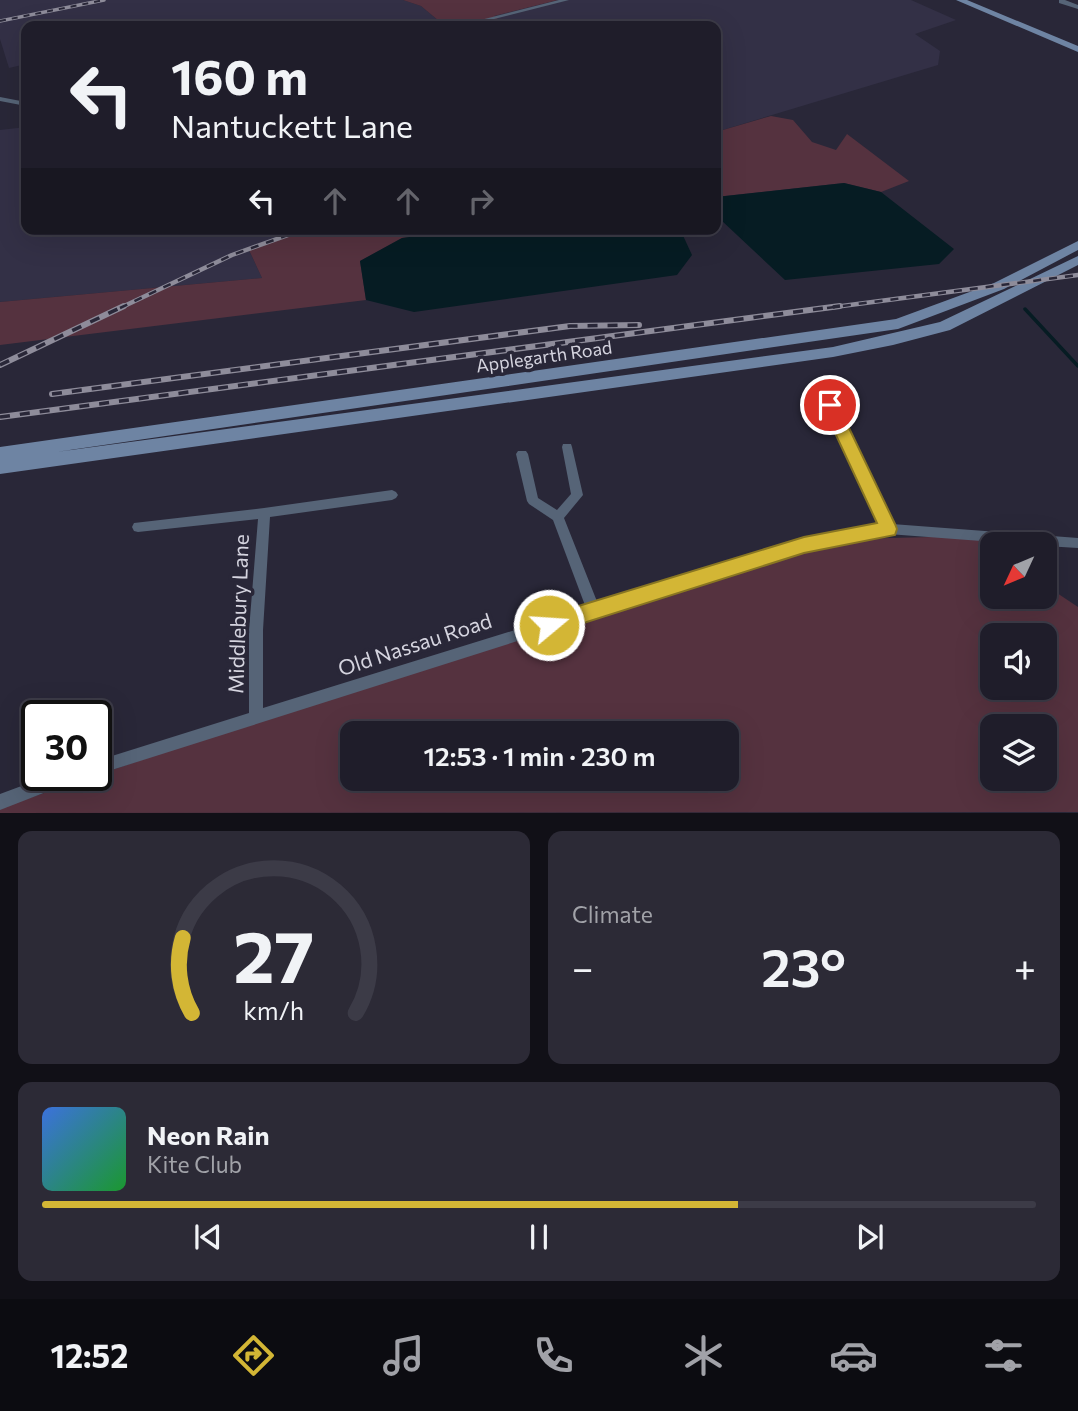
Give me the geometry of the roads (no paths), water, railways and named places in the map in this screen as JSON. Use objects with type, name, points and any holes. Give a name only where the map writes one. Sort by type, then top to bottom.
[{"type":"main road","points":[[960,0],[1078,49]]},
{"type":"main road","name":"Applegarth Road","points":[[0,454],[898,324],[999,286],[1078,245]]},
{"type":"main road","name":"Applegarth Road","points":[[0,467],[857,348],[945,326],[1078,260]]},
{"type":"street","points":[[480,21],[566,0]]},
{"type":"street","points":[[1062,0],[1063,4],[1078,7]]},
{"type":"street","points":[[0,99],[21,103]]},
{"type":"street","points":[[830,405],[888,529]]},
{"type":"street","points":[[558,517],[577,495],[567,447]]},
{"type":"street","points":[[522,454],[533,501],[558,517],[594,611]]},
{"type":"street","name":"Middlebury Lane","points":[[138,527],[392,495]]},
{"type":"street","name":"Middlebury Lane","points":[[256,717],[256,630],[264,513]]},
{"type":"street","name":"Old Nassau Road","points":[[112,763],[804,545],[888,529],[1078,543]]},
{"type":"street","points":[[0,802],[29,791]]},
{"type":"water","points":[[844,183],[881,192],[954,249],[939,264],[785,280],[721,220],[721,196]]},
{"type":"water","points":[[424,235],[683,235],[692,255],[677,275],[414,312],[366,300],[360,261],[402,238]]},
{"type":"waterway","points":[[1025,309],[1078,366]]},
{"type":"railway","points":[[0,21],[104,0]]},
{"type":"railway","points":[[120,308],[232,255],[288,235]]},
{"type":"railway","points":[[827,308],[1078,275]]},
{"type":"railway","points":[[0,365],[124,306]]},
{"type":"railway","points":[[0,417],[840,306]]},
{"type":"railway","points":[[52,394],[570,326],[639,325]]}]
